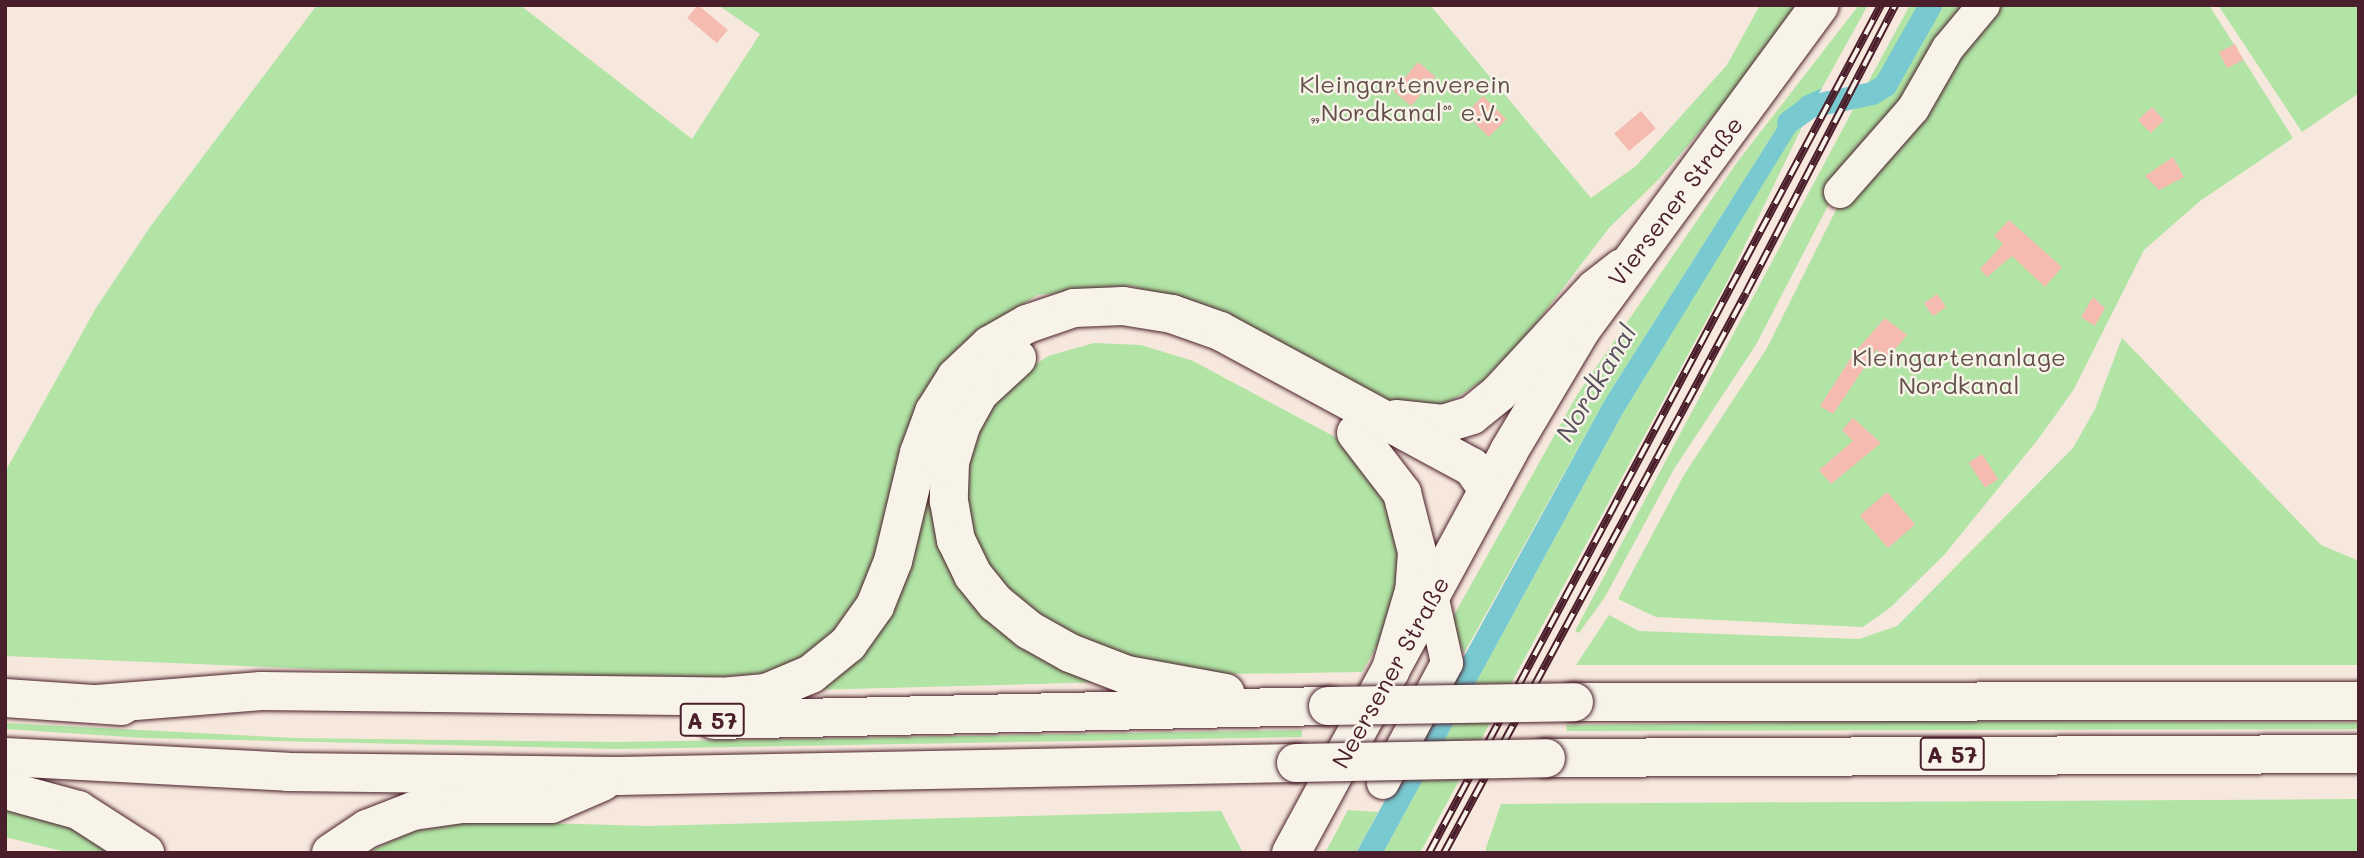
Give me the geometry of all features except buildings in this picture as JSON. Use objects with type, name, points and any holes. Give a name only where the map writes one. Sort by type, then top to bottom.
[{"type":"main road","name":"Viersener Straße","points":[[1488,490],[1537,402],[1622,268],[1820,5]]},
{"type":"main road","points":[[1328,706],[1127,675],[1070,653],[1029,630],[996,603],[973,575],[956,540],[949,502],[950,463],[961,426],[979,393],[1005,366],[1040,343],[1078,331],[1125,328],[1171,337],[1211,352],[1362,422],[1443,424],[1472,415],[1499,393],[1595,289],[1622,268]]},
{"type":"main road","points":[[97,704],[261,691],[720,696],[777,688],[811,674],[849,644],[875,606],[893,561],[919,453],[934,412],[957,377],[990,345],[1027,324],[1074,308],[1123,306],[1172,313],[1220,331],[1362,422],[1461,491],[1488,490]]},
{"type":"main road","points":[[1362,422],[1402,493],[1417,552],[1414,591],[1390,672]]},
{"type":"main road","name":"Neersener Straße","points":[[1291,853],[1488,490]]},
{"type":"main road","name":"A 57","points":[[5,698],[296,715],[621,721],[1574,702],[2359,701]]},
{"type":"main road","name":"A 57","points":[[5,757],[288,772],[617,776],[1546,758],[2359,754]]},
{"type":"main road","points":[[331,853],[367,829],[413,811],[463,804],[551,804],[617,776]]},
{"type":"main road","points":[[5,790],[78,810],[145,853]]},
{"type":"street","points":[[1840,192],[1913,109],[1948,48],[1984,5]]},
{"type":"street","points":[[1383,783],[1447,663],[1432,595]]},
{"type":"green space","name":"Kleingartenverein „Nordkanal“ e.V.","points":[[317,5],[520,5],[692,139],[760,34],[718,5],[1430,5],[1591,198],[1636,166],[1727,65],[1760,5],[1799,5],[1767,53],[1659,179],[1609,228],[1527,335],[1483,381],[1446,404],[1409,409],[1373,396],[1203,308],[1132,286],[1037,295],[959,347],[914,418],[877,570],[852,614],[815,652],[773,672],[722,677],[433,674],[5,656],[5,472],[96,308],[150,227]]},
{"type":"green space","points":[[1859,5],[1868,5],[1822,88],[1802,98],[1780,123],[1606,398],[1464,653],[1449,624],[1577,395],[1738,161]]},
{"type":"green space","points":[[1910,5],[1921,5],[1885,71],[1866,86]]},
{"type":"green space","points":[[1939,5],[1978,5],[1836,190],[1757,343],[1674,469],[1605,597],[1579,633],[1575,631],[1856,104],[1879,99],[1892,88]]},
{"type":"green space","name":"Kleingartenanlage Nordkanal","points":[[1990,5],[2209,5],[2293,138],[2200,201],[2144,250],[2074,389],[2039,438],[1945,554],[1891,607],[1863,627],[1656,617],[1618,599],[1684,475],[1767,348],[1839,204]]},
{"type":"green space","points":[[2218,5],[2359,5],[2359,93],[2302,132]]},
{"type":"green space","points":[[1802,127],[1727,282],[1420,853],[1383,853],[1623,413],[1791,135]]},
{"type":"green space","points":[[2122,338],[2321,545],[2359,561],[2359,665],[1576,665],[1609,615],[1639,631],[1859,639],[1897,626],[2073,448],[2095,409]]},
{"type":"green space","points":[[1094,343],[1141,345],[1193,361],[1337,438],[1379,478],[1405,570],[1392,620],[1362,672],[1229,674],[1149,666],[1029,615],[987,574],[967,531],[962,476],[976,427],[1006,385],[1048,356]]},
{"type":"green space","points":[[930,456],[960,579],[1106,682],[811,690]]},
{"type":"green space","points":[[1898,721],[2359,723],[2359,729],[1567,731],[1566,725]]},
{"type":"green space","points":[[5,723],[294,738],[617,742],[1302,730],[1302,737],[617,749],[144,738],[5,729]]},
{"type":"green space","points":[[2359,799],[2359,853],[1486,853],[1501,804]]},
{"type":"green space","points":[[5,805],[24,807],[133,853],[70,853],[5,837]]},
{"type":"green space","points":[[1348,810],[1378,812],[1356,853],[1325,853]]},
{"type":"green space","points":[[1221,811],[1243,853],[367,853],[410,832],[472,821],[648,826]]},
{"type":"water","points":[[1822,88],[1623,413],[1383,853],[1356,853],[1606,398],[1780,123],[1802,97]]},
{"type":"waterway","name":"Nordkanal","points":[[1788,122],[1810,106],[1872,93],[1885,85],[1930,5]]},
{"type":"railway","points":[[1429,853],[1881,5]]},
{"type":"railway","points":[[1444,853],[1746,293],[1895,5]]}]
